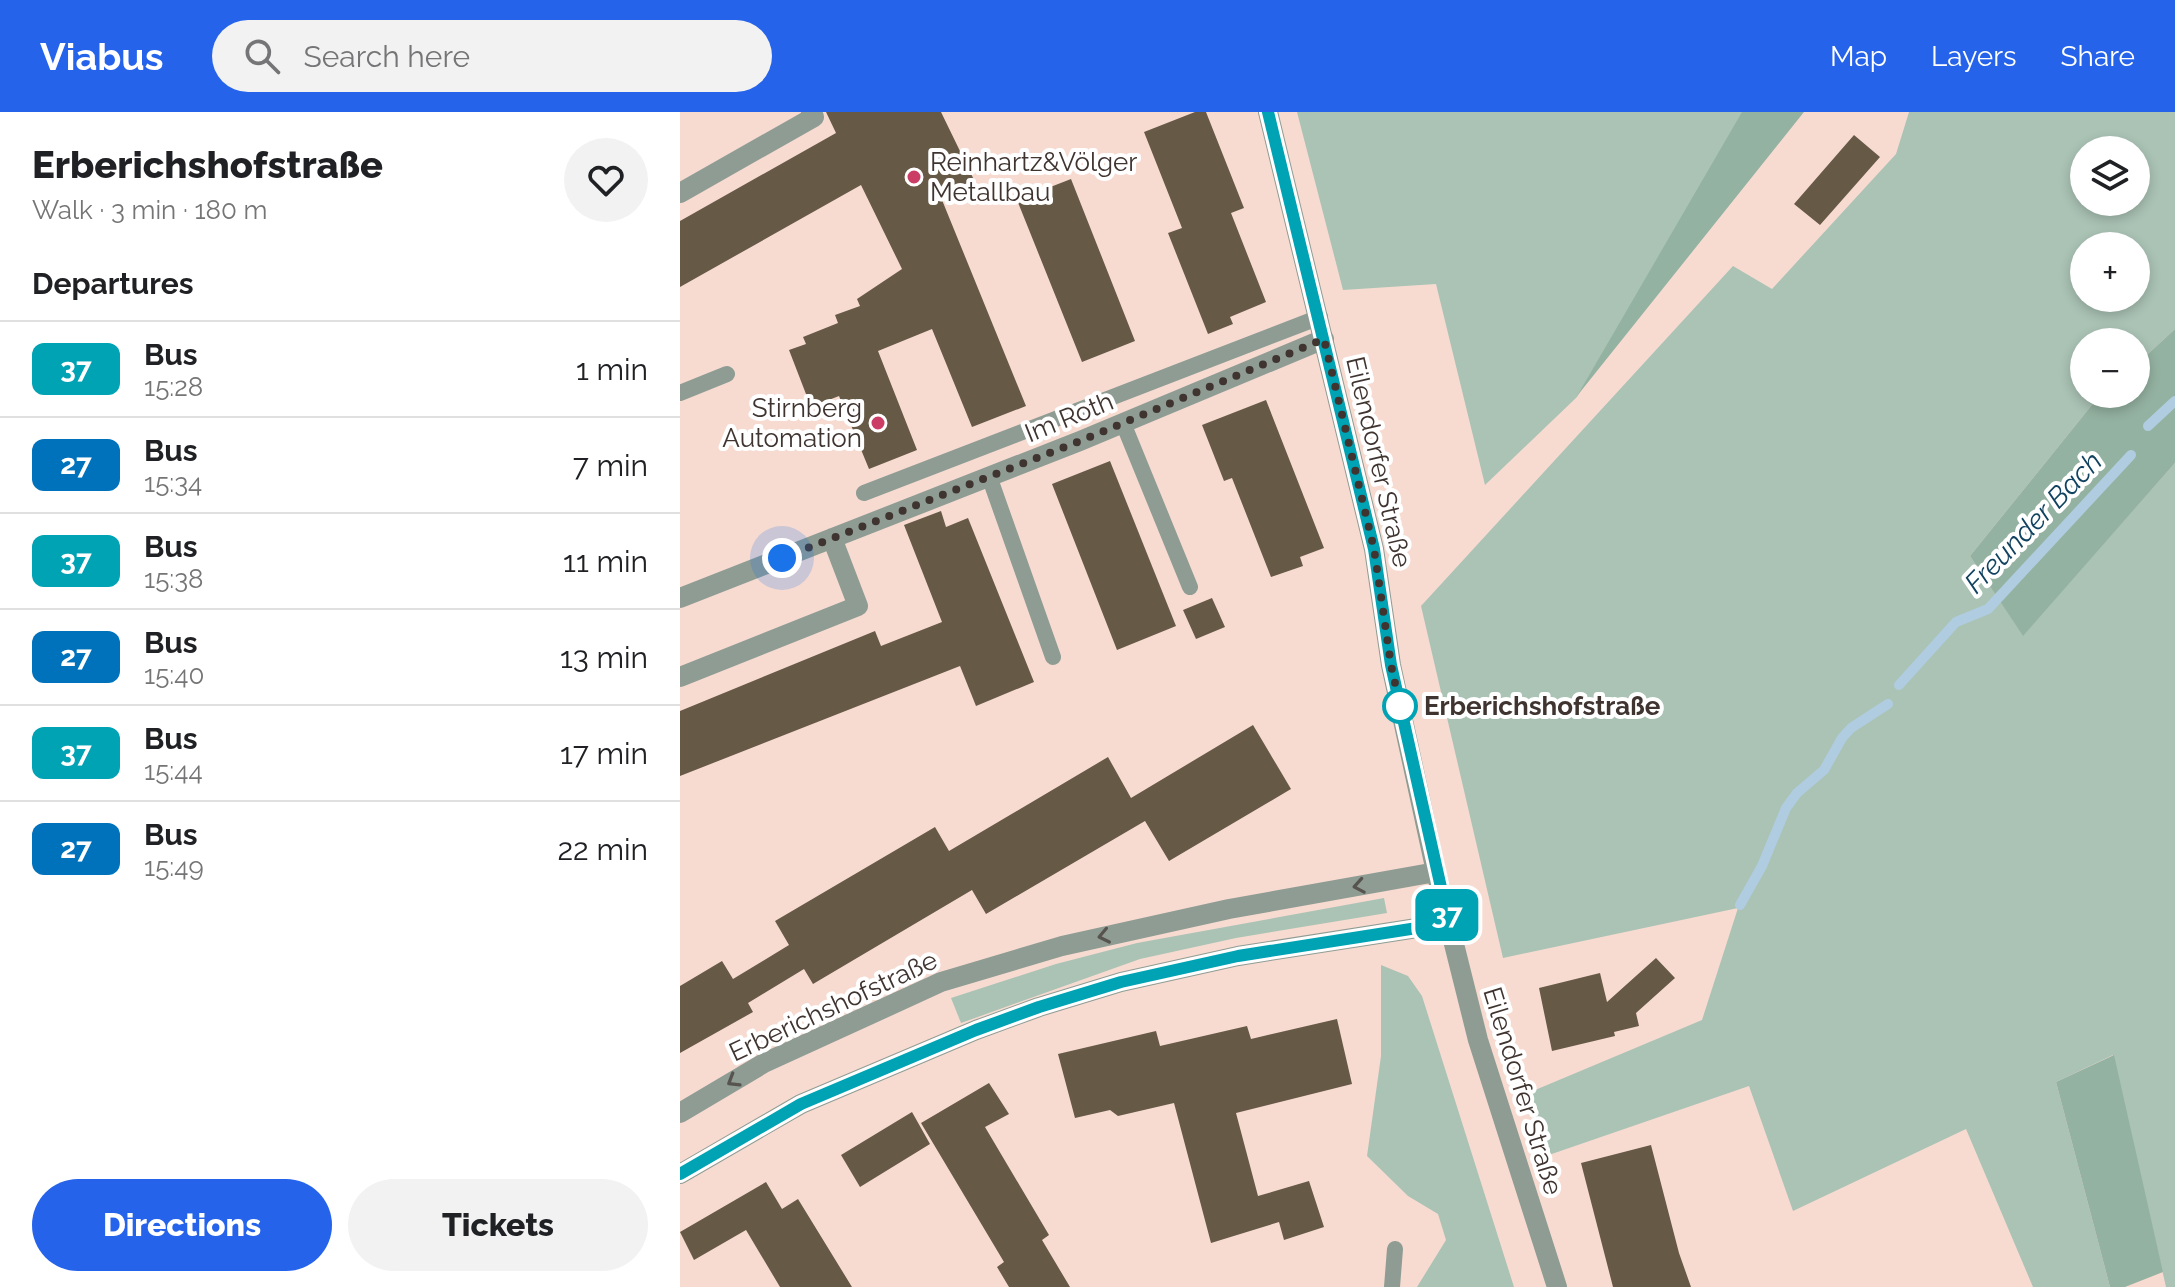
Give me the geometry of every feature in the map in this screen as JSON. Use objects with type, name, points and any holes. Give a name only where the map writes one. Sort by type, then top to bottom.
[{"type":"street","points":[[680,193],[814,117],[811,112]]},
{"type":"street","name":"Eilendorfer Straße","points":[[1268,112],[1374,549],[1391,665],[1436,872],[1478,1040],[1557,1287]]},
{"type":"street","name":"Im Roth","points":[[680,598],[1123,423],[1324,339]]},
{"type":"street","points":[[680,678],[858,606],[832,538]]},
{"type":"street","name":"Erberichshofstraße","points":[[680,1113],[764,1063],[941,982],[1092,939],[1229,909],[1436,872]]},
{"type":"street","points":[[680,1174],[801,1104],[976,1030],[1039,1007],[1121,982],[1238,956],[1449,923]]},
{"type":"lane","points":[[864,493],[1320,317]]},
{"type":"lane","points":[[680,393],[727,374]]},
{"type":"lane","points":[[1123,423],[1190,587]]},
{"type":"lane","points":[[989,476],[1053,657]]},
{"type":"lane","points":[[1392,1287],[1395,1249]]},
{"type":"green space","points":[[1297,112],[1743,112],[1577,397],[1485,485],[1436,284],[1343,290]]},
{"type":"green space","points":[[1742,112],[1804,112],[1577,396]]},
{"type":"green space","points":[[1909,112],[2175,112],[2175,329],[2150,352],[2150,328],[2070,328],[2070,408],[2089,408],[1970,556],[2023,635],[2175,463],[2175,1287],[2166,1287],[2113,1055],[2056,1082],[2110,1287],[2033,1287],[1966,1129],[1793,1211],[1749,1086],[1543,1157],[1528,1093],[1702,1020],[1738,908],[1503,958],[1421,606],[1733,266],[1772,289],[1896,154]]},
{"type":"green space","points":[[2175,329],[2175,463],[2023,636],[1970,556],[2089,408],[2150,408],[2150,352]]},
{"type":"green space","points":[[1384,898],[1387,913],[1236,938],[1140,959],[961,1023],[951,998],[1056,964],[1137,943]]},
{"type":"green space","points":[[1381,965],[1408,976],[1422,996],[1514,1287],[1417,1287],[1446,1240],[1438,1214],[1408,1196],[1367,1156],[1381,1056]]},
{"type":"green space","points":[[2114,1055],[2163,1272],[2125,1287],[2110,1287],[2056,1082]]},
{"type":"building","points":[[826,112],[941,112],[976,184],[942,200],[1026,406],[972,427],[932,329],[878,351],[917,450],[869,469],[839,396],[811,407],[789,350],[806,344],[803,337],[838,323],[835,315],[860,306],[857,299],[902,269],[861,185],[680,287],[680,221],[836,133]]},
{"type":"building","points":[[1195,112],[1206,112],[1244,208],[1231,213],[1266,302],[1230,317],[1233,324],[1208,334],[1168,233],[1182,228],[1144,132]]},
{"type":"building","points":[[1854,135],[1880,157],[1820,225],[1794,204]]},
{"type":"building","points":[[1071,179],[1135,341],[1082,362],[1017,200]]},
{"type":"building","points":[[1266,400],[1324,548],[1300,557],[1303,566],[1271,577],[1232,478],[1224,481],[1202,425]]},
{"type":"building","points":[[1110,461],[1176,626],[1117,650],[1052,484]]},
{"type":"building","points":[[941,511],[946,527],[968,518],[1034,682],[976,706],[960,666],[680,776],[680,711],[875,631],[881,646],[942,622],[904,525]]},
{"type":"building","points":[[1212,598],[1225,627],[1196,639],[1183,610]]},
{"type":"building","points":[[1253,725],[1291,789],[1169,861],[1145,821],[986,914],[972,890],[813,984],[804,969],[748,1003],[753,1012],[680,1053],[680,986],[722,961],[733,979],[789,945],[775,921],[935,827],[949,851],[1108,757],[1131,798]]},
{"type":"building","points":[[1656,958],[1675,978],[1636,1013],[1639,1026],[1614,1032],[1615,1036],[1552,1051],[1539,988],[1600,973],[1607,1002]]},
{"type":"building","points":[[1337,1019],[1352,1084],[1236,1113],[1258,1196],[1309,1181],[1324,1227],[1284,1240],[1279,1222],[1211,1243],[1174,1103],[1118,1116],[1110,1110],[1075,1118],[1058,1054],[1156,1031],[1160,1046],[1247,1026],[1251,1039]]},
{"type":"building","points":[[989,1083],[1009,1114],[985,1127],[1049,1235],[1042,1240],[1070,1287],[1009,1287],[997,1267],[1004,1262],[921,1123]]},
{"type":"building","points":[[912,1112],[930,1144],[860,1187],[841,1155]]},
{"type":"building","points":[[1651,1145],[1691,1287],[1613,1287],[1581,1163]]},
{"type":"building","points":[[766,1182],[782,1209],[798,1199],[852,1287],[780,1287],[746,1230],[694,1260],[680,1232]]},
{"type":"waterway","name":"Freunder Bach","points":[[2148,426],[2175,401]]},
{"type":"waterway","name":"Freunder Bach","points":[[1899,685],[1956,622],[1988,609],[2131,455]]},
{"type":"waterway","name":"Freunder Bach","points":[[1740,905],[1762,866],[1786,808],[1797,793],[1824,770],[1851,728],[1888,704]]},
{"type":"bus line","name":"37","points":[[680,1174],[801,1104],[976,1030],[1039,1007],[1121,982],[1238,956],[1449,923],[1391,665],[1374,549],[1268,112]]},
{"type":"place","name":"Reinhartz&Völger Metallbau","points":[[914,177]]},
{"type":"place","name":"Stirnberg Automation","points":[[878,423]]},
{"type":"place","name":"Erberichshofstraße","points":[[1400,706]]},
{"type":"route","points":[[782,558],[1080,441],[1324,339],[1374,549],[1400,706]]}]
